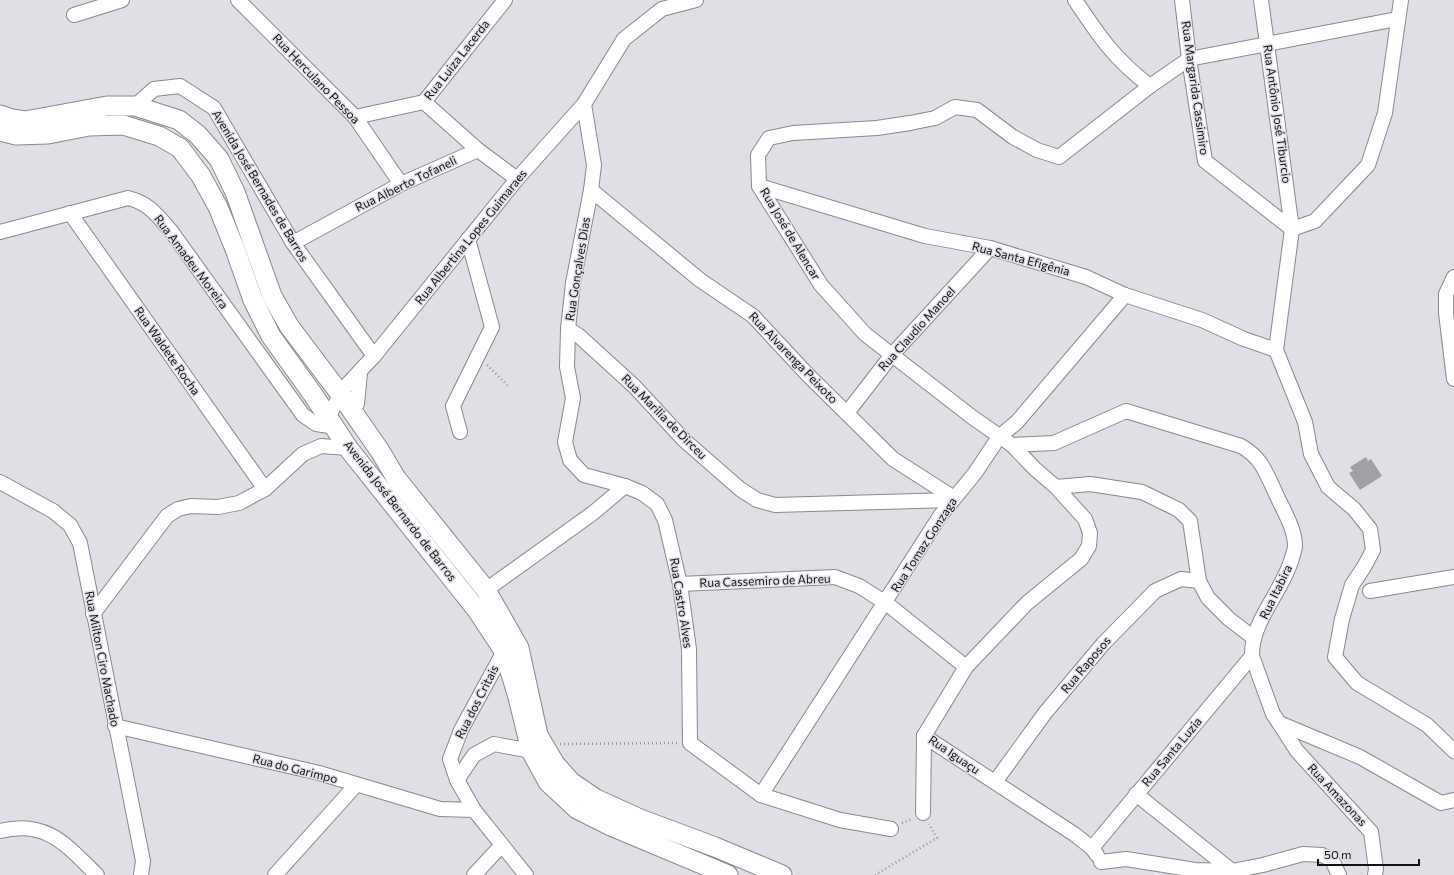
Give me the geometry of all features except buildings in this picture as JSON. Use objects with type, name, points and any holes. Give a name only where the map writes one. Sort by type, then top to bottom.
[{"type":"main road","name":"Avenida José Bernardo de Barros","points":[[0,115],[25,121],[107,106],[135,106],[179,120],[198,135],[219,159],[235,192],[272,296],[303,347],[341,395],[380,451],[396,478],[486,590],[519,648],[538,735],[538,748],[571,782],[596,799],[782,875]]},
{"type":"main road","name":"Avenida José Bernardo de Barros","points":[[0,131],[16,135],[48,134],[89,126],[123,125],[159,136],[180,148],[201,176],[218,207],[253,300],[271,336],[332,422],[348,448],[477,610],[504,652],[518,696],[538,748],[548,782],[577,809],[611,826],[728,875]]},
{"type":"street","points":[[74,15],[122,0]]},
{"type":"street","name":"Rua Herculano Pessoa","points":[[238,0],[355,117],[401,184]]},
{"type":"street","name":"Rua Luiza Lacerda","points":[[355,117],[424,102],[505,0]]},
{"type":"street","name":"Rua Albertina Lopes Guimaraes","points":[[332,422],[345,387],[360,373],[517,179],[584,104],[624,39],[662,9],[696,0]]},
{"type":"street","points":[[1075,0],[1110,51],[1129,70],[1150,86],[1189,59],[1397,18]]},
{"type":"street","name":"Rua Margarida Cassimiro","points":[[1182,0],[1189,59],[1205,161],[1292,229]]},
{"type":"street","name":"Rua Antônio José Tiburcio","points":[[1260,0],[1292,229],[1276,350]]},
{"type":"street","points":[[1292,229],[1315,221],[1368,165],[1385,113],[1397,18],[1401,0]]},
{"type":"street","name":"Avenida José Bernades de Barros","points":[[135,106],[154,90],[180,86],[214,108],[293,243],[374,356]]},
{"type":"street","name":"Rua José de Alencar","points":[[999,438],[891,356],[865,334],[821,285],[759,186],[758,155],[769,138],[792,133],[877,128],[910,123],[934,118],[955,107],[977,110],[1013,137],[1038,150],[1059,157],[1150,86]]},
{"type":"street","points":[[424,102],[478,150],[517,179]]},
{"type":"street","name":"Rua Gonçalves Dias","points":[[584,104],[594,165],[592,190],[573,282],[568,329],[567,367],[573,398],[565,442],[570,460],[584,475],[625,486]]},
{"type":"street","name":"Rua Alberto Tofaneli","points":[[293,243],[401,184],[478,150]]},
{"type":"street","name":"Rua Santa Efigênia","points":[[759,186],[925,236],[990,248],[1086,277],[1125,295],[1202,320],[1244,339],[1276,350]]},
{"type":"street","name":"Rua Alvarenga Peixoto","points":[[592,190],[700,280],[754,316],[893,460],[953,499]]},
{"type":"street","name":"Rua Amadeu Moreira","points":[[0,232],[128,198],[140,201],[149,206],[171,230],[303,415],[316,424],[332,422]]},
{"type":"street","name":"Rua Waldete Rocha","points":[[70,213],[265,489]]},
{"type":"street","points":[[460,432],[453,406],[492,327],[468,239]]},
{"type":"street","name":"Rua Claudio Manoel","points":[[847,413],[891,356],[990,248]]},
{"type":"street","points":[[1454,277],[1446,294],[1446,313],[1454,379]]},
{"type":"street","name":"Rua Tomaz Gonzaga","points":[[761,795],[886,603],[940,516],[975,473],[999,438],[1016,422],[1125,295]]},
{"type":"street","name":"Rua Marilia de Dirceu","points":[[568,329],[578,335],[634,386],[684,440],[740,489],[757,500],[775,505],[953,499]]},
{"type":"street","points":[[1276,350],[1305,422],[1311,454],[1328,487],[1354,509],[1370,529],[1373,550],[1352,585],[1342,619],[1335,657],[1357,683],[1427,724],[1454,750]]},
{"type":"street","points":[[357,404],[360,373]]},
{"type":"street","name":"Avenida José Bernardo de Barros","points":[[341,395],[350,398],[357,404],[380,451]]},
{"type":"street","name":"Rua Itabira","points":[[1012,445],[1054,443],[1126,411],[1240,446],[1252,452],[1261,462],[1291,528],[1295,546],[1289,568],[1254,638],[1252,656],[1274,714],[1279,722]]},
{"type":"street","name":"Rua Iguaçu","points":[[999,438],[1012,445],[1035,470],[1056,487],[1085,519],[1090,533],[1088,546],[1081,559],[1027,603],[966,667],[924,736],[1074,834],[1092,848],[1102,869],[1126,859],[1195,870],[1232,871],[1263,865],[1302,854],[1322,855],[1332,860],[1339,875]]},
{"type":"street","points":[[93,614],[167,516],[178,509],[191,506],[218,507],[239,503],[265,489],[303,454],[321,446],[348,448]]},
{"type":"street","points":[[370,475],[374,470],[380,451]]},
{"type":"street","name":"Rua Milton Ciro Machado","points":[[0,482],[53,511],[70,525],[80,543],[115,726],[144,861],[141,875]]},
{"type":"street","points":[[1056,487],[1090,484],[1142,492],[1179,510],[1190,522],[1199,581],[1208,598],[1229,619],[1254,638]]},
{"type":"street","points":[[486,590],[593,513],[625,486]]},
{"type":"street","name":"Rua Castro Alves","points":[[625,486],[642,493],[657,504],[666,520],[680,584],[689,649],[690,743]]},
{"type":"street","name":"Rua Cassemiro de Abreu","points":[[680,584],[835,577],[859,586],[886,603],[966,667]]},
{"type":"street","points":[[1370,591],[1454,577]]},
{"type":"street","name":"Rua Raposos","points":[[995,782],[1046,713],[1102,644],[1155,591],[1181,579],[1199,581]]},
{"type":"street","name":"Rua dos Critais","points":[[458,780],[450,759],[461,730],[504,652]]},
{"type":"street","name":"Rua Santa Luzia","points":[[1092,848],[1252,656]]},
{"type":"street","points":[[1279,722],[1360,757],[1441,803],[1454,800]]},
{"type":"street","name":"Rua Amazonas","points":[[1279,722],[1297,751],[1371,832],[1376,869],[1375,875]]},
{"type":"street","name":"Rua do Garimpo","points":[[115,726],[319,773],[440,809],[474,810]]},
{"type":"street","points":[[923,813],[924,736]]},
{"type":"street","points":[[690,743],[761,795],[840,820],[891,829]]},
{"type":"street","name":"Rua dos Critais","points":[[458,780],[474,755],[494,744],[538,748]]},
{"type":"street","points":[[458,780],[474,810],[501,846],[526,875]]},
{"type":"street","points":[[275,875],[356,785]]},
{"type":"street","points":[[1136,794],[1232,871]]},
{"type":"street","points":[[0,831],[29,829],[52,835],[71,848],[97,875]]},
{"type":"street","points":[[474,875],[501,846]]},
{"type":"path","points":[[478,356],[509,387]]},
{"type":"path","points":[[538,748],[690,743]]},
{"type":"path","points":[[875,875],[937,838],[923,813],[891,829]]}]
